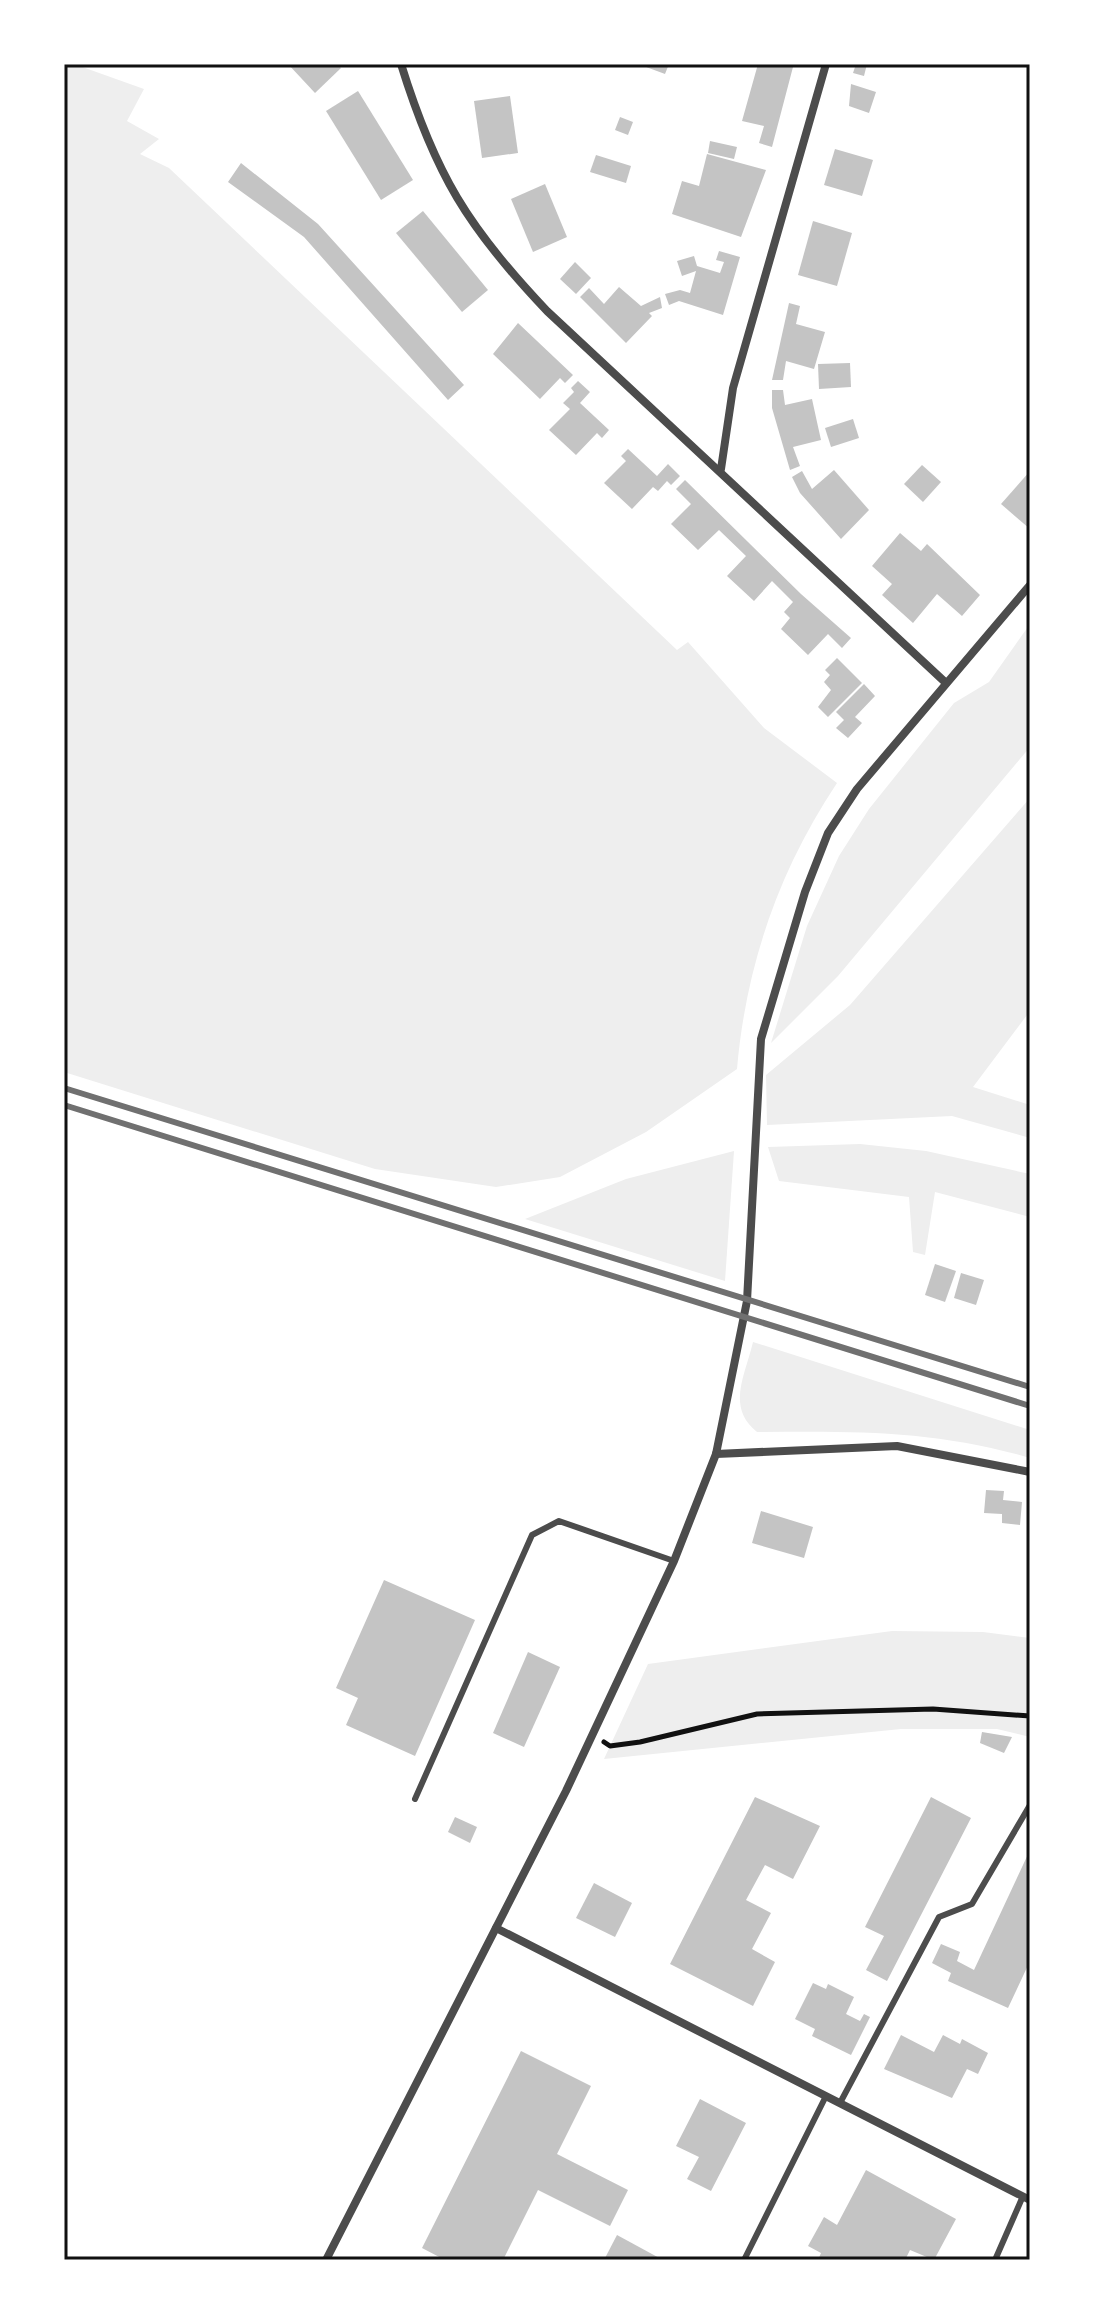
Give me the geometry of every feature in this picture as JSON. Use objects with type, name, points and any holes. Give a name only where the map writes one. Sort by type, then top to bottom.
[{"type":"street","points":[[401,64],[437,166],[467,217],[503,264],[547,311],[721,469],[946,683]]},
{"type":"street","points":[[721,469],[733,388],[826,64]]},
{"type":"street","points":[[326,2260],[592,1735],[674,1561],[716,1454],[747,1301],[761,1039],[805,892],[828,833],[857,789],[1030,585]]},
{"type":"street","points":[[716,1454],[897,1446],[1030,1472]]},
{"type":"street","points":[[496,1928],[1026,2198]]},
{"type":"lane","points":[[415,1799],[532,1535],[559,1521],[674,1561]]},
{"type":"lane","points":[[840,2103],[939,1917],[972,1904],[1030,1805]]},
{"type":"lane","points":[[744,2260],[826,2096]]},
{"type":"lane","points":[[995,2260],[1026,2198]]},
{"type":"path","points":[[592,1735],[610,1746],[757,1714],[933,1709],[1030,1716]]},
{"type":"shaded area","points":[[64,64],[74,64],[144,89],[127,121],[159,139],[140,154],[169,168],[677,650],[688,642],[764,728],[837,783],[798,850],[769,920],[748,993],[737,1069],[646,1132],[560,1177],[496,1187],[375,1169],[64,1072]]},
{"type":"shaded area","points":[[1030,624],[1030,747],[838,976],[771,1043],[807,926],[839,856],[869,809],[954,703],[989,682]]},
{"type":"shaded area","points":[[1030,798],[1030,1011],[973,1087],[1030,1105],[1030,1138],[952,1116],[767,1125],[766,1075],[850,1005]]},
{"type":"shaded area","points":[[860,1144],[926,1151],[1030,1174],[1030,1217],[935,1192],[925,1255],[913,1252],[909,1197],[779,1181],[768,1147]]},
{"type":"shaded area","points":[[734,1151],[725,1281],[525,1219],[626,1179]]},
{"type":"shaded area","points":[[753,1342],[1030,1430],[1030,1458],[928,1437],[861,1432],[757,1432],[742,1412],[740,1402],[740,1390]]},
{"type":"shaded area","points":[[892,1631],[983,1632],[1030,1638],[1030,1737],[997,1729],[901,1729],[604,1759],[648,1664]]},
{"type":"building","points":[[288,64],[337,64],[341,68],[315,93]]},
{"type":"building","points":[[638,64],[669,64],[665,74]]},
{"type":"building","points":[[758,64],[793,67],[772,147],[759,143],[764,126],[742,121]]},
{"type":"building","points":[[856,64],[867,64],[864,76],[853,73]]},
{"type":"building","points":[[851,84],[876,92],[869,113],[849,106]]},
{"type":"building","points":[[358,91],[413,180],[381,200],[326,111]]},
{"type":"building","points":[[510,96],[518,153],[482,158],[474,101]]},
{"type":"building","points":[[620,117],[633,122],[628,135],[615,130]]},
{"type":"building","points":[[710,141],[737,147],[734,159],[708,153]]},
{"type":"building","points":[[835,149],[873,160],[862,196],[824,185]]},
{"type":"building","points":[[707,154],[766,170],[741,237],[672,214],[682,181],[699,186]]},
{"type":"building","points":[[596,155],[631,166],[626,183],[590,172]]},
{"type":"building","points":[[241,163],[318,224],[464,385],[448,400],[304,237],[228,182]]},
{"type":"building","points":[[545,184],[567,237],[533,252],[511,199]]},
{"type":"building","points":[[423,211],[488,290],[462,312],[396,233]]},
{"type":"building","points":[[813,221],[852,233],[837,286],[798,275]]},
{"type":"building","points":[[719,251],[740,257],[723,315],[679,301],[669,305],[665,294],[680,290],[690,293],[696,271],[682,276],[677,261],[694,256],[697,266],[720,273],[724,262],[716,260]]},
{"type":"building","points":[[575,262],[591,278],[576,294],[560,279]]},
{"type":"building","points":[[619,287],[641,306],[660,297],[662,308],[649,313],[652,316],[626,343],[580,297],[589,288],[604,304]]},
{"type":"building","points":[[789,303],[800,306],[796,324],[825,332],[814,369],[786,361],[783,380],[772,380]]},
{"type":"building","points":[[518,323],[573,375],[565,383],[560,378],[540,399],[493,354]]},
{"type":"building","points":[[850,363],[851,387],[819,389],[818,364]]},
{"type":"building","points":[[578,381],[590,392],[580,403],[609,430],[602,438],[597,433],[576,455],[549,430],[570,409],[563,403],[574,392],[571,388]]},
{"type":"building","points":[[772,390],[783,390],[785,405],[812,399],[821,440],[793,447],[800,466],[790,470],[772,408]]},
{"type":"building","points":[[853,419],[859,438],[831,447],[825,428]]},
{"type":"building","points":[[628,449],[657,476],[668,464],[680,476],[671,485],[667,481],[658,491],[653,487],[632,509],[604,483],[626,461],[621,456]]},
{"type":"building","points":[[922,465],[941,482],[923,502],[904,484]]},
{"type":"building","points":[[834,470],[869,510],[841,539],[800,493],[792,477],[802,471],[812,489]]},
{"type":"building","points":[[1030,471],[1030,529],[1001,504]]},
{"type":"building","points":[[685,480],[801,594],[851,638],[842,648],[828,634],[808,655],[781,629],[790,618],[784,612],[793,602],[772,581],[754,601],[727,576],[746,556],[719,530],[698,550],[671,524],[691,504],[676,489]]},
{"type":"building","points":[[900,533],[921,551],[927,544],[980,595],[962,616],[937,594],[913,623],[882,595],[892,584],[872,566]]},
{"type":"building","points":[[837,658],[862,683],[828,717],[818,707],[831,690],[824,682],[830,675],[825,670]]},
{"type":"building","points":[[864,684],[875,696],[855,717],[862,723],[848,738],[836,728],[844,720],[836,712]]},
{"type":"building","points":[[935,1264],[956,1271],[945,1302],[925,1295]]},
{"type":"building","points":[[961,1273],[984,1280],[976,1305],[954,1298]]},
{"type":"building","points":[[986,1490],[1004,1491],[1003,1500],[1022,1502],[1020,1525],[1002,1523],[1002,1514],[984,1513]]},
{"type":"building","points":[[761,1511],[813,1527],[804,1558],[752,1543]]},
{"type":"building","points":[[384,1580],[475,1620],[415,1756],[346,1725],[358,1698],[336,1688]]},
{"type":"building","points":[[528,1652],[560,1667],[524,1747],[493,1733]]},
{"type":"building","points":[[982,1732],[1012,1737],[1004,1753],[980,1743]]},
{"type":"building","points":[[755,1797],[820,1826],[793,1879],[765,1865],[746,1900],[771,1913],[752,1949],[775,1962],[753,2006],[670,1964]]},
{"type":"building","points":[[931,1797],[971,1818],[887,1981],[866,1970],[884,1936],[865,1927]]},
{"type":"building","points":[[455,1817],[477,1827],[470,1843],[448,1832]]},
{"type":"building","points":[[1030,1850],[1030,1961],[1008,2008],[948,1981],[951,1973],[932,1963],[941,1944],[960,1952],[957,1961],[974,1970]]},
{"type":"building","points":[[594,1883],[632,1903],[615,1937],[576,1918]]},
{"type":"building","points":[[813,1983],[826,1989],[828,1984],[854,1997],[846,2014],[860,2021],[864,2014],[870,2017],[851,2055],[812,2036],[815,2029],[795,2019]]},
{"type":"building","points":[[901,2035],[934,2052],[943,2035],[960,2044],[962,2039],[988,2053],[978,2074],[967,2069],[952,2098],[884,2069]]},
{"type":"building","points":[[521,2051],[591,2086],[557,2154],[628,2190],[610,2226],[538,2190],[503,2260],[445,2260],[422,2248]]},
{"type":"building","points":[[700,2099],[746,2123],[711,2191],[687,2179],[699,2157],[676,2146]]},
{"type":"building","points":[[866,2170],[956,2219],[934,2260],[910,2250],[905,2260],[818,2260],[821,2253],[808,2246],[824,2217],[837,2225]]},
{"type":"building","points":[[617,2235],[663,2260],[604,2260]]},
{"type":"railway","points":[[64,1088],[1030,1387]]},
{"type":"railway","points":[[64,1105],[1030,1406]]}]
